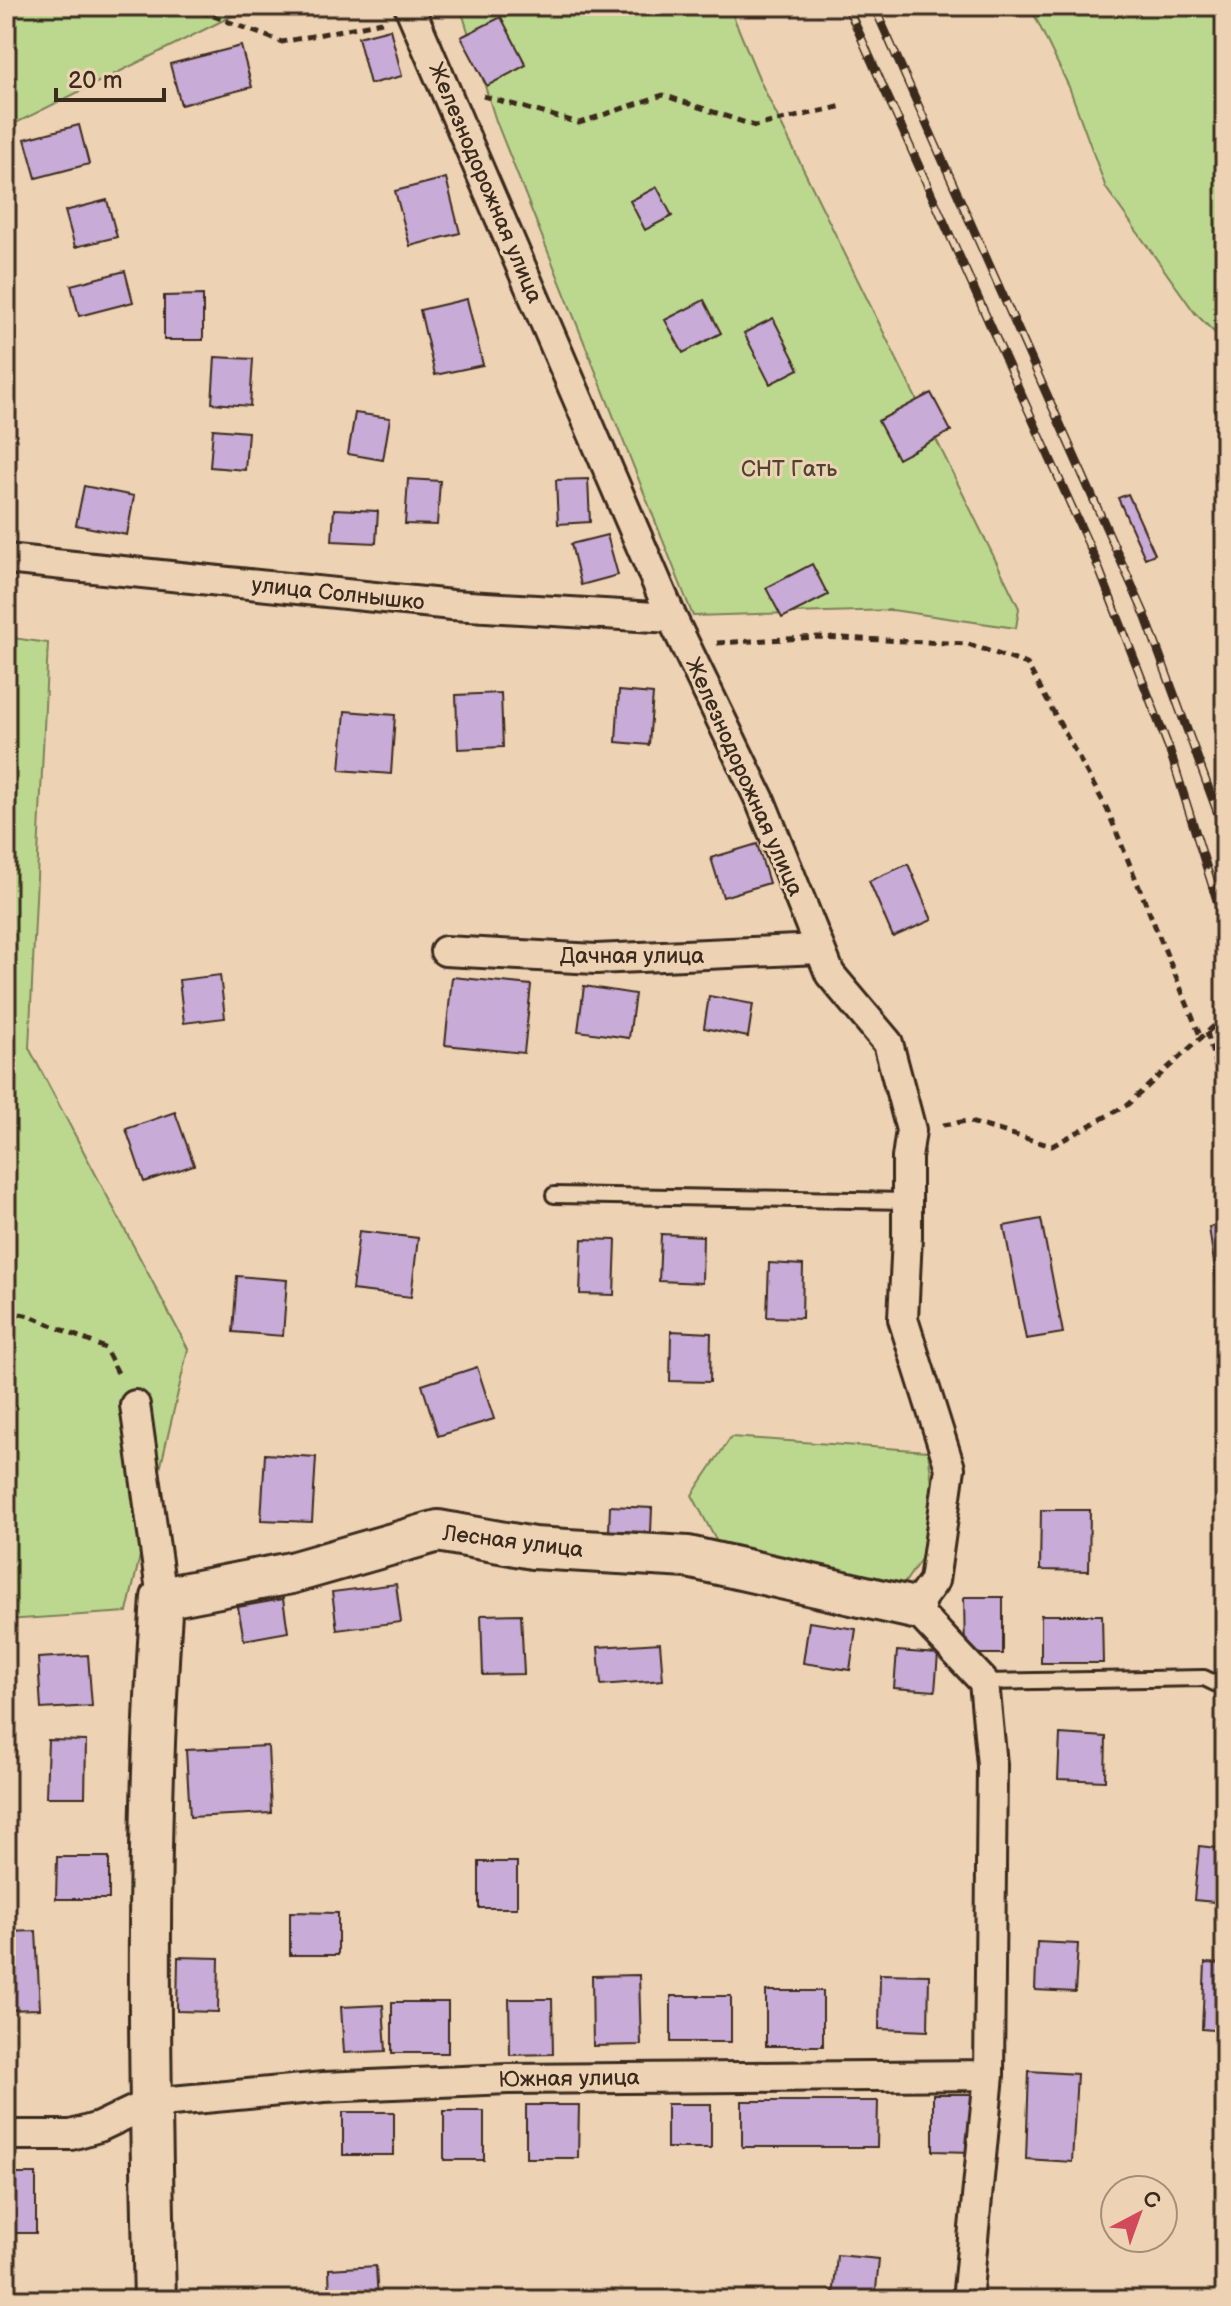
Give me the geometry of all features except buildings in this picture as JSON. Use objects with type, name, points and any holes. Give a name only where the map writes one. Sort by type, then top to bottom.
[{"type":"street","name":"Железнодорожная улица","points":[[411,11],[672,618],[760,800],[830,974],[888,1043],[911,1130],[907,1158],[903,1319],[950,1468],[934,1581],[914,1608]]},
{"type":"street","name":"улица Солнышко","points":[[6,559],[452,605],[672,618]]},
{"type":"street","name":"Дачная улица","points":[[445,951],[596,959],[819,949]]},
{"type":"street","points":[[135,1405],[162,1598],[154,1714],[150,2103],[155,2300]]},
{"type":"street","name":"Лесная улица","points":[[162,1598],[291,1573],[438,1531],[533,1548],[688,1557],[914,1608]]},
{"type":"street","points":[[914,1608],[984,1682],[992,1765],[989,2075],[967,2300]]},
{"type":"street","name":"Южная улица","points":[[6,2135],[71,2135],[99,2127],[150,2103],[324,2087],[508,2079],[989,2075]]},
{"type":"lane","points":[[554,1195],[908,1201]]},
{"type":"lane","points":[[984,1682],[1204,1678],[1225,1688]]},
{"type":"path","points":[[187,6],[282,42],[411,11]]},
{"type":"path","points":[[468,92],[579,123],[663,95],[755,126],[843,106]]},
{"type":"path","points":[[672,618],[707,644],[819,637],[968,644],[1027,664],[1107,809],[1201,1038]]},
{"type":"path","points":[[911,1130],[967,1121],[1052,1146],[1127,1105],[1225,1016]]},
{"type":"path","points":[[1207,1032],[1225,1101]]},
{"type":"path","points":[[6,1311],[30,1316],[105,1348],[135,1405]]},
{"type":"green space","points":[[6,6],[252,6],[6,128]]},
{"type":"green space","name":"СНТ Гать","points":[[460,6],[729,6],[761,83],[1019,608],[1016,628],[892,610],[693,616],[496,121]]},
{"type":"green space","points":[[1030,6],[1225,6],[1225,343],[1195,313],[1106,188],[1069,87]]},
{"type":"green space","points":[[6,637],[48,643],[29,1048],[188,1349],[127,1612],[6,1620]]},
{"type":"green space","points":[[731,1437],[928,1451],[938,1534],[901,1588],[719,1546],[692,1495]]},
{"type":"railway","points":[[847,6],[1096,561],[1170,751],[1225,926]]},
{"type":"railway","points":[[874,6],[1145,615],[1225,833]]}]
